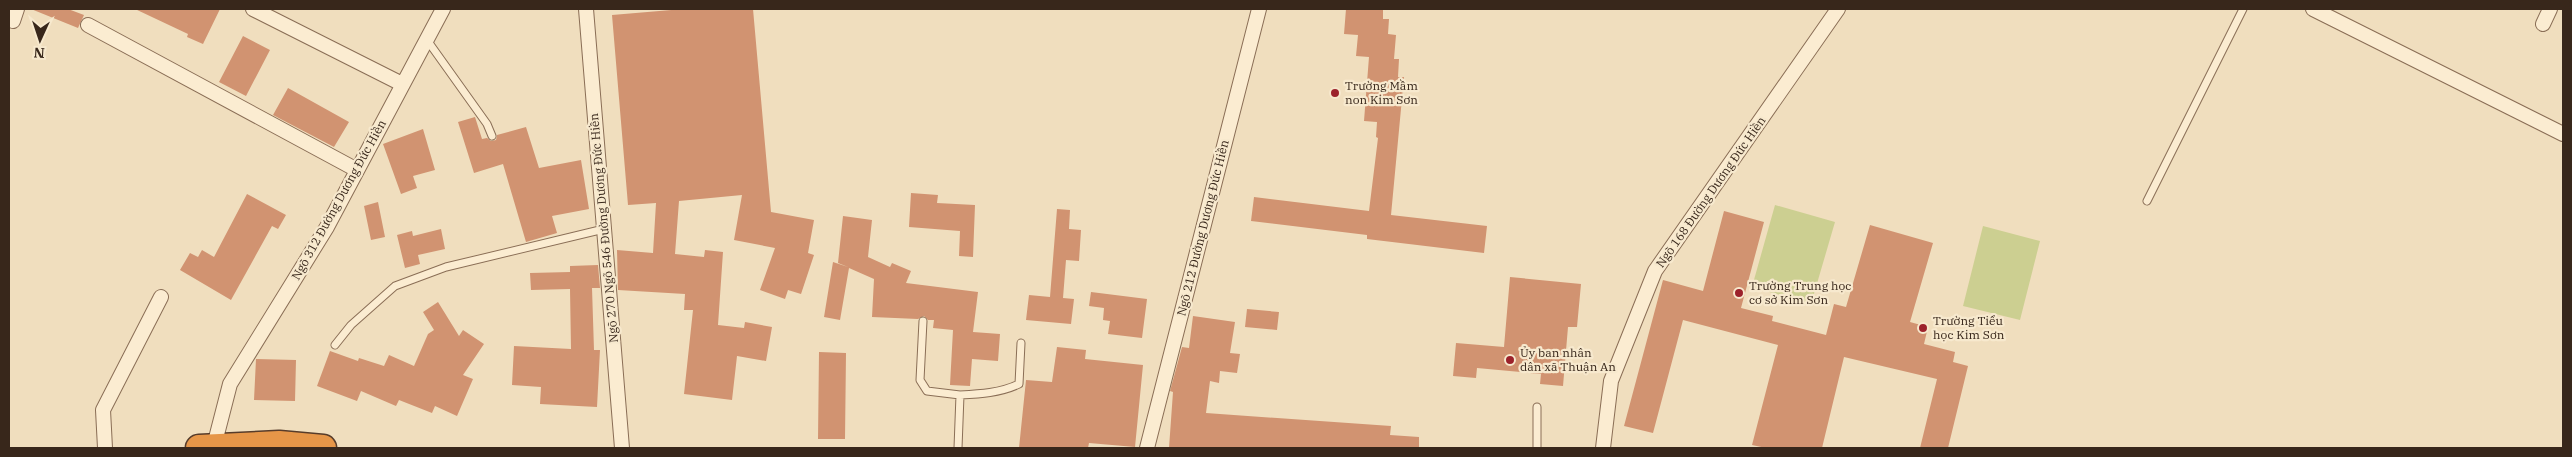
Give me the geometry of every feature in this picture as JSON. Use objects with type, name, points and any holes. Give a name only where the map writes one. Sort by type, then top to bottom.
[{"type":"highway","points":[[206,447],[279,444],[323,448]]},
{"type":"street","points":[[253,9],[402,84]]},
{"type":"street","name":"Ngõ 312 Đường Dương Đức Hiền","points":[[206,447],[230,384],[327,227],[443,9]]},
{"type":"street","name":"Ngõ 270 Ngõ 546 Đường Dương Đức Hiền","points":[[586,9],[622,448]]},
{"type":"street","name":"Ngõ 212 Đường Dương Đức Hiền","points":[[1147,448],[1259,9]]},
{"type":"street","name":"Ngõ 168 Đường Dương Đức Hiền","points":[[1602,448],[1611,381],[1655,271],[1838,9]]},
{"type":"street","points":[[2312,9],[2563,134]]},
{"type":"street","points":[[2543,24],[2550,9]]},
{"type":"street","points":[[88,25],[357,170]]},
{"type":"street","points":[[105,448],[103,410],[161,297]]},
{"type":"lane","points":[[2147,201],[2243,9]]},
{"type":"lane","points":[[427,40],[488,124],[492,136]]},
{"type":"lane","points":[[335,345],[351,326],[395,286],[446,268],[604,228]]},
{"type":"lane","points":[[923,321],[920,380],[927,391],[960,395],[1009,389],[1019,384],[1021,344]]},
{"type":"lane","points":[[958,448],[960,395]]},
{"type":"lane","points":[[1537,406],[1538,448]]},
{"type":"green space","points":[[1775,205],[1835,222],[1811,304],[1752,287]]},
{"type":"green space","points":[[1983,226],[2040,241],[2020,320],[1963,306]]},
{"type":"building","points":[[31,9],[68,9],[84,15],[78,28]]},
{"type":"building","points":[[135,9],[220,9],[203,44],[187,37],[188,34]]},
{"type":"building","points":[[683,9],[753,9],[771,212],[814,220],[808,253],[814,255],[801,294],[788,290],[785,299],[760,290],[775,248],[734,240],[742,195],[679,201],[675,254],[704,257],[705,250],[723,252],[718,325],[744,328],[745,322],[772,327],[766,361],[737,356],[732,400],[684,394],[693,310],[684,310],[685,294],[618,290],[617,250],[653,253],[656,203],[628,205],[612,15]]},
{"type":"building","points":[[1346,9],[1383,9],[1383,19],[1389,19],[1388,34],[1396,35],[1394,59],[1399,59],[1398,77],[1404,77],[1391,215],[1487,226],[1484,253],[1367,239],[1367,235],[1251,221],[1254,197],[1369,211],[1378,138],[1376,137],[1377,122],[1364,121],[1369,57],[1356,56],[1358,35],[1344,34]]},
{"type":"building","points":[[243,36],[270,50],[246,96],[219,82]]},
{"type":"building","points":[[288,88],[349,122],[334,147],[273,115]]},
{"type":"building","points":[[475,117],[482,139],[487,138],[491,141],[496,140],[497,135],[526,127],[539,168],[581,160],[589,209],[552,216],[557,233],[526,242],[503,164],[474,173],[458,122]]},
{"type":"building","points":[[423,129],[435,170],[413,176],[417,188],[401,194],[383,144]]},
{"type":"building","points":[[911,193],[938,195],[937,203],[975,205],[973,257],[959,256],[960,231],[909,227]]},
{"type":"building","points":[[247,194],[286,215],[278,229],[272,226],[231,300],[180,270],[190,253],[198,257],[202,250],[214,257]]},
{"type":"building","points":[[378,202],[385,237],[371,240],[364,206]]},
{"type":"building","points":[[1057,209],[1070,210],[1069,229],[1081,230],[1079,261],[1066,260],[1063,298],[1074,299],[1071,324],[1026,320],[1029,295],[1050,297]]},
{"type":"building","points":[[1724,211],[1764,222],[1741,308],[1773,316],[1772,321],[1826,335],[1834,304],[1846,307],[1870,225],[1933,243],[1910,322],[1928,327],[1924,344],[1955,352],[1953,362],[1968,366],[1948,448],[1920,448],[1937,379],[1844,357],[1822,448],[1766,448],[1752,445],[1778,345],[1683,320],[1653,433],[1624,426],[1663,280],[1703,291]]},
{"type":"building","points":[[843,216],[872,220],[868,257],[890,267],[892,263],[911,271],[906,283],[978,292],[973,332],[1000,334],[998,361],[972,359],[970,386],[950,385],[953,330],[933,328],[934,320],[928,320],[924,316],[918,319],[872,317],[874,279],[849,268],[840,320],[824,317],[833,262],[848,267],[838,263]]},
{"type":"building","points":[[441,229],[445,249],[418,255],[420,264],[405,268],[397,235],[412,231],[413,236]]},
{"type":"building","points":[[598,265],[600,288],[592,288],[594,350],[600,350],[597,407],[540,404],[541,387],[512,385],[514,346],[571,349],[570,289],[531,290],[530,273],[570,272],[570,266]]},
{"type":"building","points":[[1510,277],[1581,284],[1577,327],[1568,327],[1563,386],[1540,384],[1541,374],[1477,368],[1476,378],[1453,376],[1456,343],[1504,347]]},
{"type":"building","points":[[1091,292],[1147,299],[1142,338],[1108,334],[1110,321],[1103,320],[1104,308],[1089,306]]},
{"type":"building","points":[[438,302],[459,336],[463,330],[484,344],[463,375],[473,379],[457,416],[435,406],[432,413],[399,400],[396,406],[361,391],[357,401],[317,386],[330,351],[358,361],[359,358],[384,366],[389,355],[414,366],[428,334],[434,330],[423,312]]},
{"type":"building","points":[[1247,309],[1279,312],[1277,330],[1245,327]]},
{"type":"building","points":[[1193,316],[1235,322],[1230,353],[1240,354],[1237,373],[1220,371],[1219,383],[1210,381],[1206,413],[1391,426],[1390,435],[1419,437],[1419,448],[1169,448],[1173,392],[1170,391],[1182,347],[1189,348]]},
{"type":"building","points":[[1057,347],[1086,350],[1085,359],[1143,365],[1135,447],[1089,443],[1088,448],[1019,448],[1026,380],[1052,382]]},
{"type":"building","points":[[819,352],[846,353],[845,439],[818,439]]},
{"type":"building","points":[[256,359],[296,360],[295,401],[254,400]]},
{"type":"place","name":"Trường Mầm non Kim Sơn","points":[[1335,93]]},
{"type":"place","name":"Trường Trung học cơ sở Kim Sơn","points":[[1739,293]]},
{"type":"place","name":"Trường Tiểu học Kim Sơn","points":[[1923,328]]},
{"type":"place","name":"Ủy ban nhân dân xã Thuận An","points":[[1510,360]]}]
